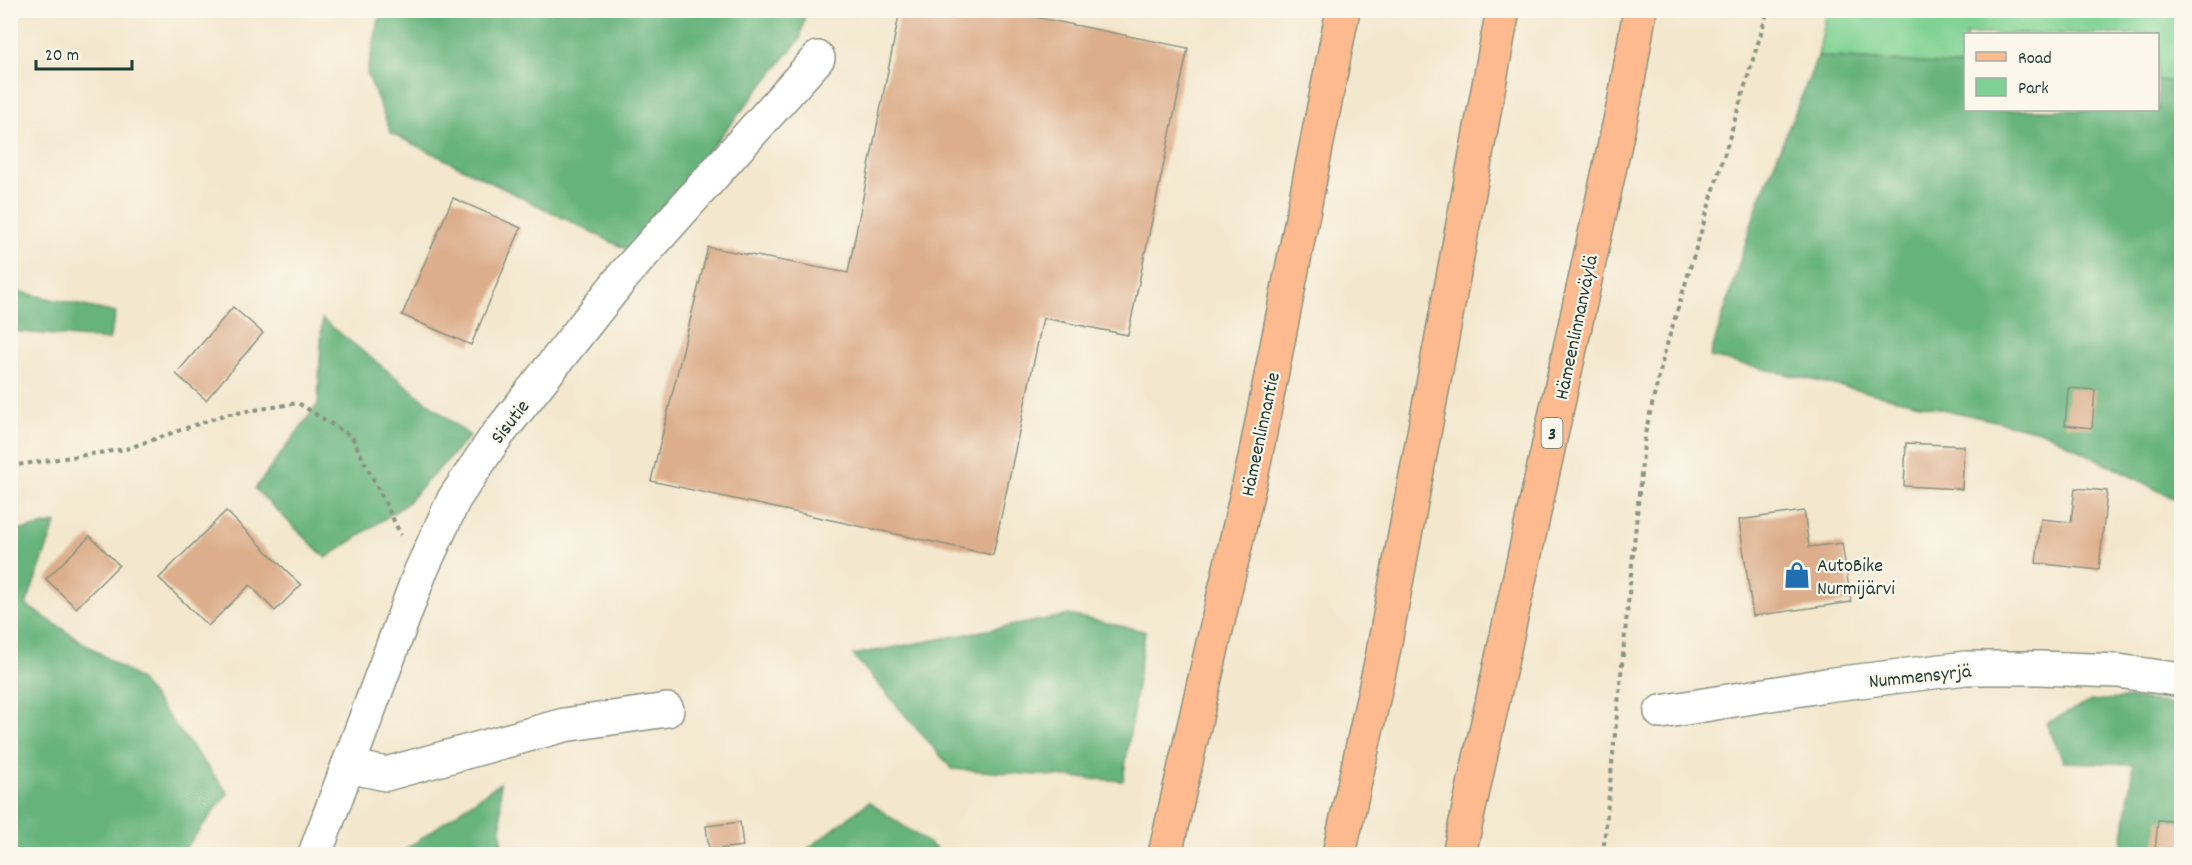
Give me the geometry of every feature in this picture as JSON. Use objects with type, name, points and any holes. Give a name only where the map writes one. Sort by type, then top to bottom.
[{"type":"main road","name":"Hämeenlinnantie","points":[[1165,855],[1254,463],[1343,10]]},
{"type":"main road","points":[[1339,855],[1382,658],[1503,10]]},
{"type":"main road","name":"Hämeenlinnanväylä","points":[[1460,855],[1625,98],[1640,10]]},
{"type":"street","name":"Sisutie","points":[[315,855],[420,573],[454,499],[495,438],[625,274],[818,58]]},
{"type":"street","name":"Nummensyrjä","points":[[1660,712],[1826,685],[1966,668],[2118,671],[2181,680]]},
{"type":"street","points":[[348,766],[386,774],[564,725],[667,710]]},
{"type":"path","points":[[1603,855],[1646,434],[1665,351],[1768,10]]},
{"type":"path","points":[[10,466],[126,449],[224,416],[298,404],[352,437],[420,573]]},
{"type":"green space","points":[[381,11],[806,11],[800,39],[628,250],[391,133],[367,73]]},
{"type":"green space","points":[[1827,11],[2181,11],[2181,82],[2159,80],[2159,33],[1964,33],[1964,66],[1818,56]]},
{"type":"green space","points":[[1818,56],[1964,66],[1964,111],[2159,111],[2159,80],[2181,82],[2181,502],[2044,432],[1710,357],[1758,203]]},
{"type":"green space","points":[[11,290],[116,313],[109,340],[11,331]]},
{"type":"green space","points":[[322,319],[470,436],[405,505],[326,558],[255,489],[318,404]]},
{"type":"green space","points":[[56,523],[26,605],[139,679],[228,793],[181,854],[11,854],[11,532]]},
{"type":"green space","points":[[1069,615],[1145,631],[1123,781],[952,769],[853,655]]},
{"type":"green space","points":[[2132,698],[2181,705],[2181,854],[2121,854],[2133,764],[2064,762],[2046,723],[2091,701]]},
{"type":"green space","points":[[500,783],[502,854],[399,854]]},
{"type":"green space","points":[[869,802],[944,854],[801,854]]},
{"type":"building","points":[[900,10],[1000,10],[1188,48],[1128,335],[1043,318],[993,555],[651,481],[708,247],[848,273]]},
{"type":"building","points":[[453,198],[521,228],[471,345],[402,315]]},
{"type":"building","points":[[233,307],[263,333],[206,400],[176,374]]},
{"type":"building","points":[[2068,388],[2095,390],[2092,428],[2065,425]]},
{"type":"building","points":[[1906,443],[1964,446],[1962,489],[1904,486]]},
{"type":"building","points":[[2075,488],[2107,491],[2099,570],[2036,563],[2041,519],[2071,522]]},
{"type":"building","points":[[226,511],[301,585],[275,611],[250,585],[208,626],[159,578]]},
{"type":"building","name":"AutoBike Nurmijärvi","points":[[1804,511],[1809,547],[1842,543],[1851,602],[1753,616],[1739,520]]},
{"type":"building","points":[[90,536],[119,565],[76,608],[46,579]]},
{"type":"building","points":[[2158,820],[2182,822],[2182,854],[2155,851]]},
{"type":"building","points":[[740,822],[743,846],[709,850],[706,826]]},
{"type":"place","name":"AutoBike Nurmijärvi","points":[[1797,575]]}]
